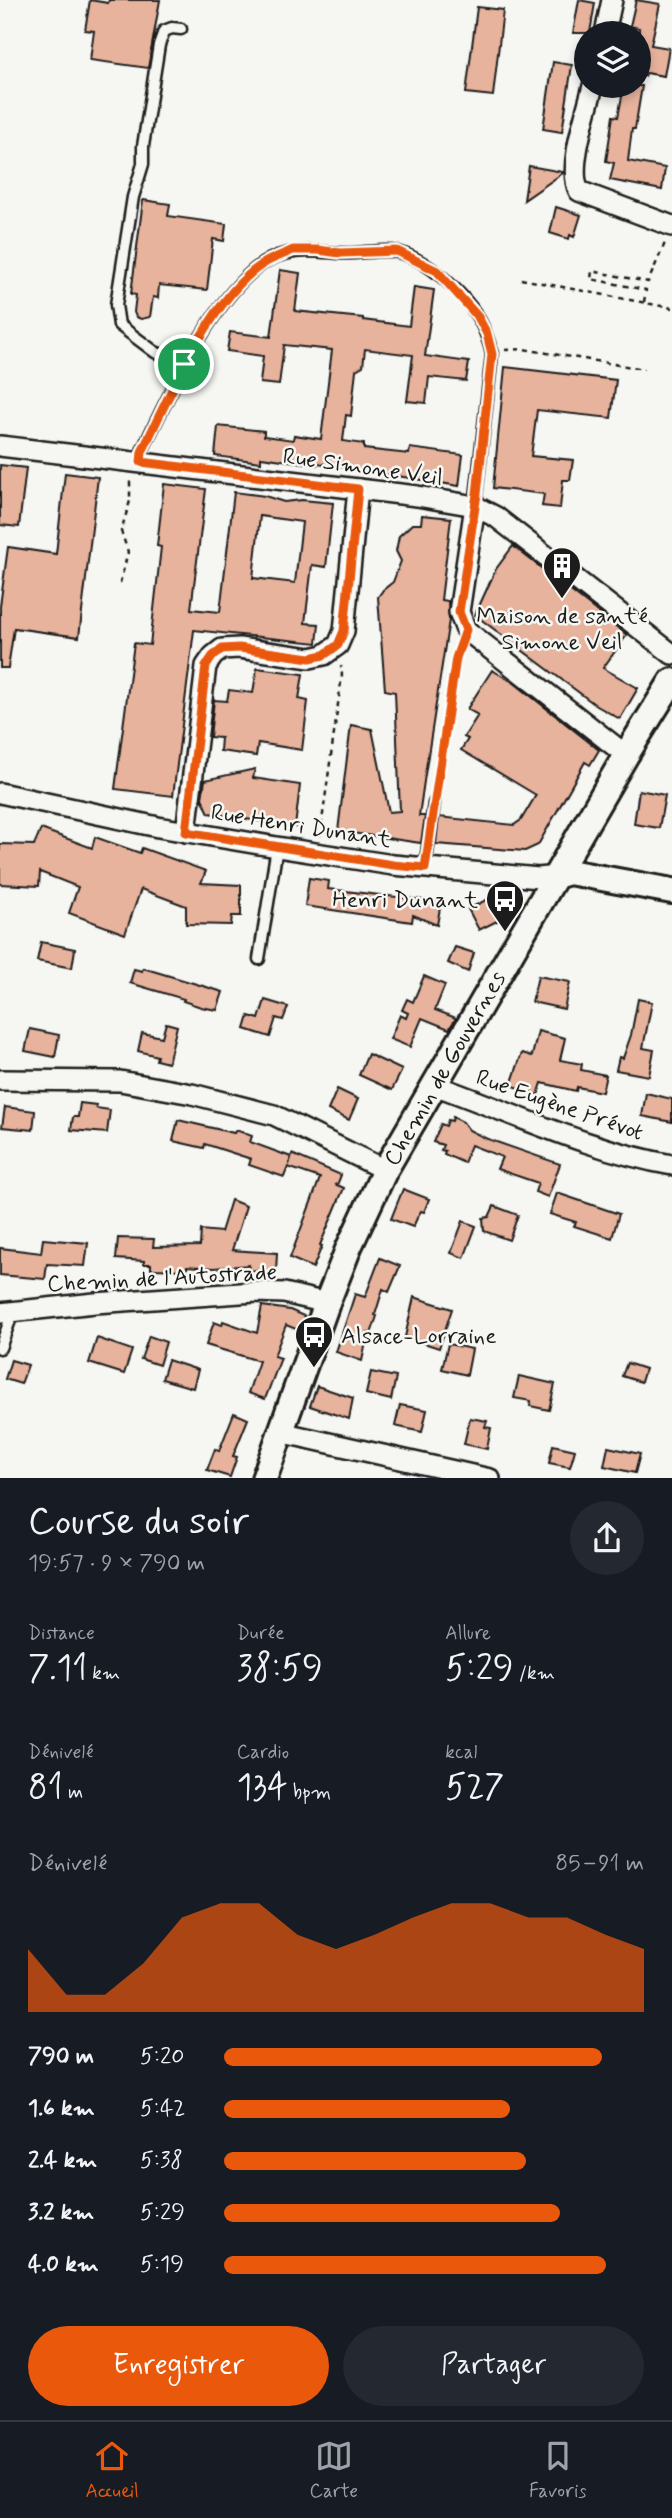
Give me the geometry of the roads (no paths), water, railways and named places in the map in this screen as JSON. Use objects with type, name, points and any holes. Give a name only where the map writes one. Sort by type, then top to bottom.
[{"type":"street","points":[[608,21],[612,0]]},
{"type":"street","points":[[590,98],[575,166],[575,184],[579,191],[670,232]]},
{"type":"street","name":"Rue Simone Veil","points":[[0,446],[358,489],[475,506],[496,517],[672,654]]},
{"type":"street","points":[[186,832],[206,666],[222,649],[239,648],[310,658],[324,655],[338,645],[344,631],[358,489]]},
{"type":"street","points":[[475,506],[459,612],[466,630],[626,755]]},
{"type":"street","name":"Chemin de Gouvernes","points":[[264,1478],[327,1303],[349,1247],[385,1170],[626,755],[672,681]]},
{"type":"street","name":"Rue Henri Dunant","points":[[0,793],[141,824],[316,853],[425,868],[538,878],[556,876]]},
{"type":"street","points":[[556,876],[569,872],[672,891]]},
{"type":"street","points":[[0,1080],[120,1081],[192,1094],[274,1115],[385,1170]]},
{"type":"street","name":"Rue Eugène Prévot","points":[[434,1085],[577,1140],[672,1165]]},
{"type":"street","name":"Chemin de l'Autostrade","points":[[7,1312],[255,1292],[284,1293],[327,1303]]},
{"type":"street","points":[[280,1432],[486,1478]]},
{"type":"lane","points":[[181,29],[172,27],[164,31],[159,45],[143,146],[143,164],[133,197],[116,305],[119,325],[155,352],[184,364]]},
{"type":"lane","points":[[135,461],[142,452],[184,364],[231,293],[263,264],[293,250],[340,253],[397,251],[437,271],[478,317],[487,334],[492,354],[475,506]]},
{"type":"lane","points":[[425,868],[434,803]]},
{"type":"lane","points":[[259,959],[277,847]]},
{"type":"lane","points":[[0,1348],[7,1312]]},
{"type":"place","name":"Maison de santé Simone Veil","points":[[562,600]]},
{"type":"place","name":"Henri Dunant","points":[[505,933]]},
{"type":"place","name":"Alsace-Lorraine","points":[[314,1369]]}]
